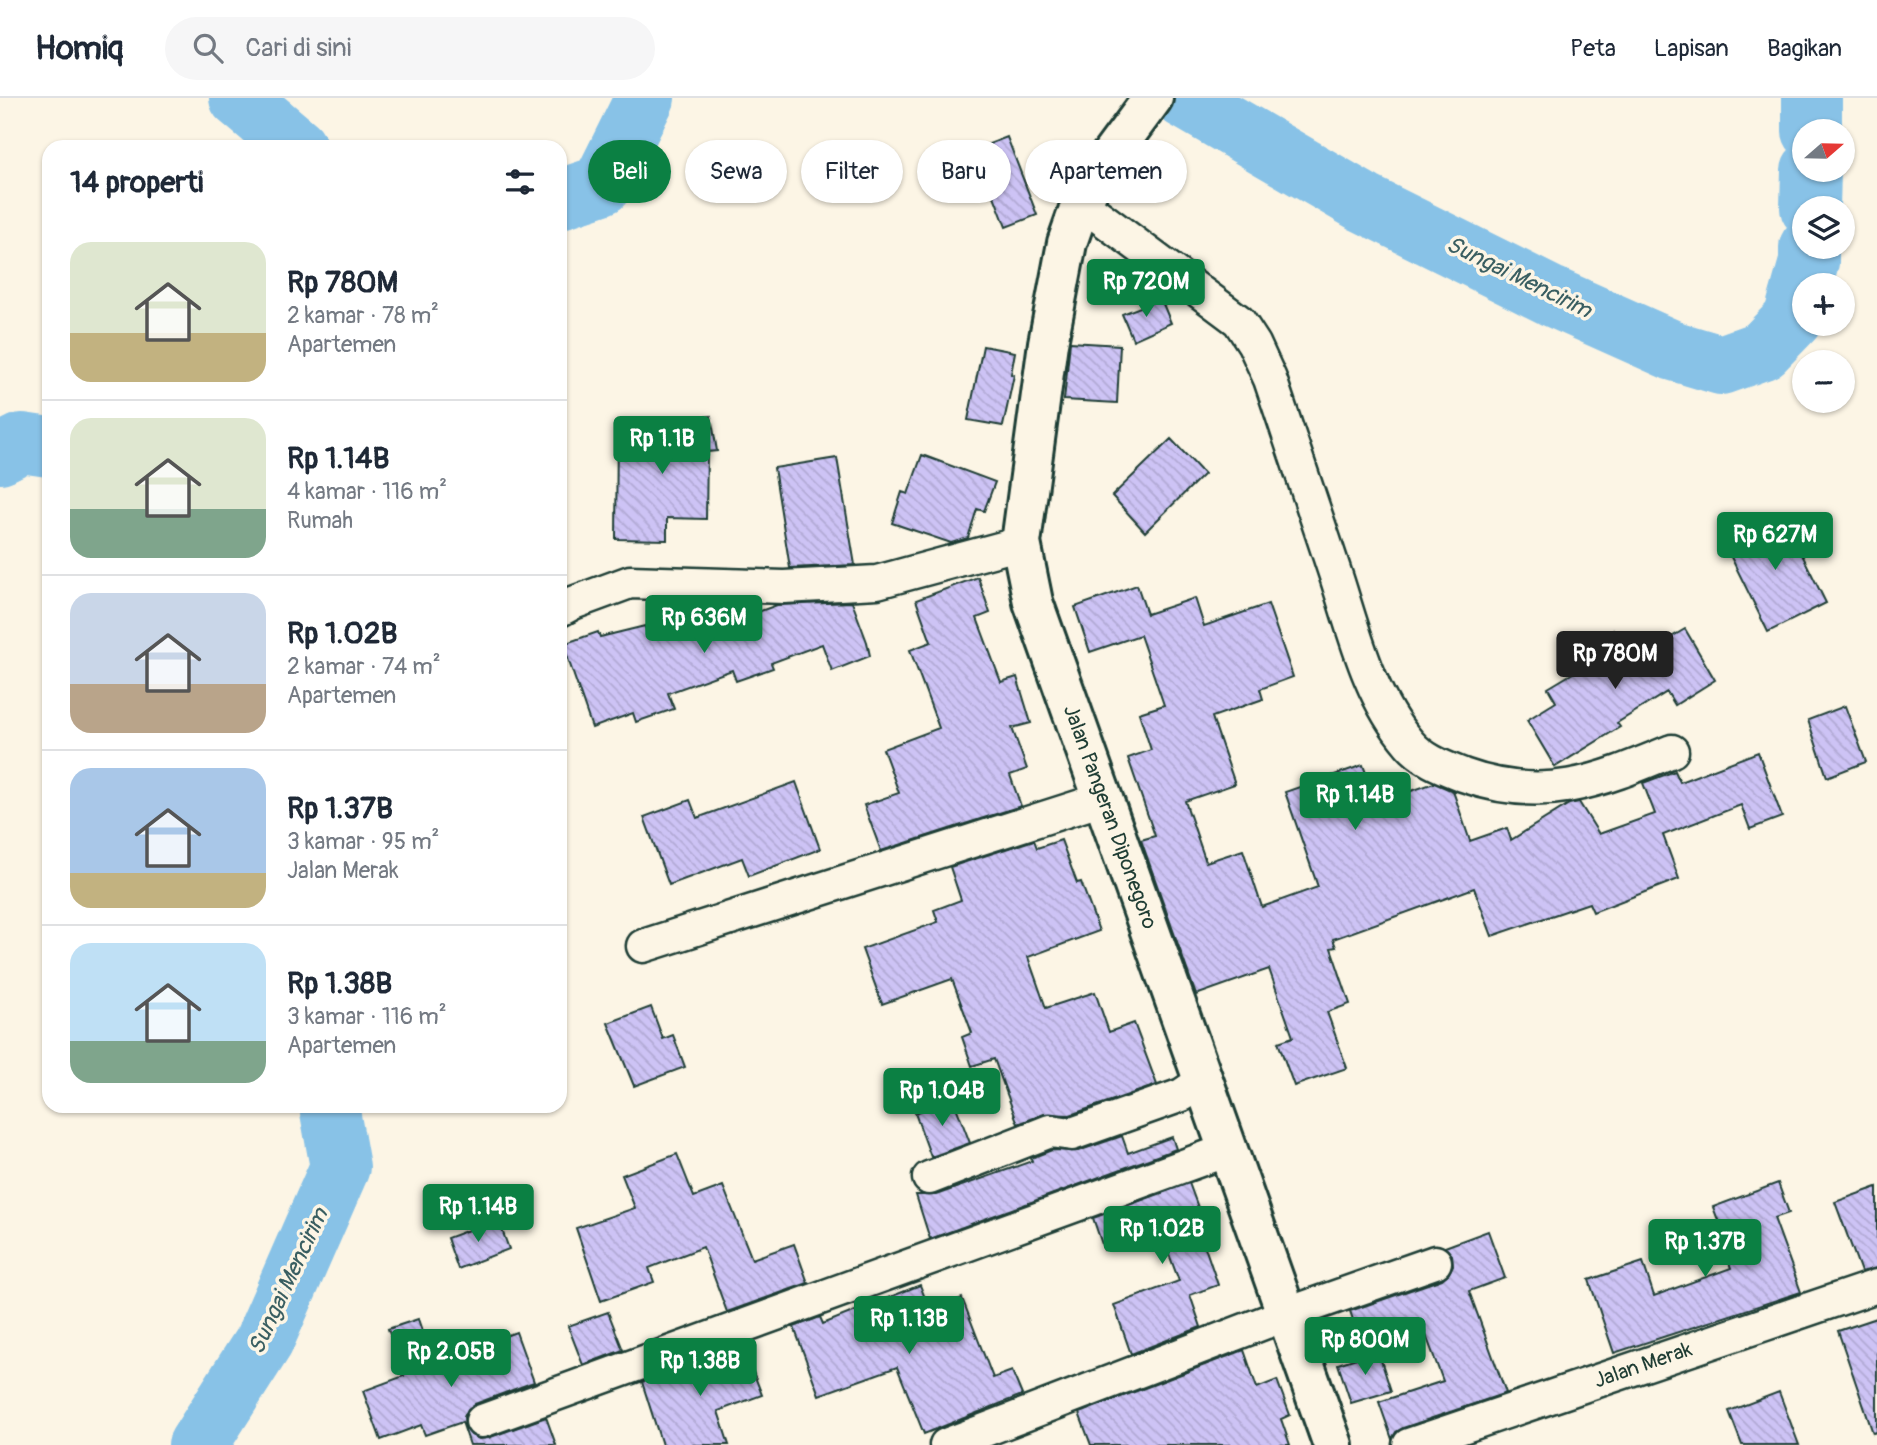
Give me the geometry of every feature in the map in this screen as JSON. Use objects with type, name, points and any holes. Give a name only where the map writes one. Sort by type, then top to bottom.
[{"type":"street","name":"Jalan Pangeran Diponegoro","points":[[1123,140],[1153,98]]},
{"type":"street","name":"Jalan Pangeran Diponegoro","points":[[1083,203],[1067,243],[1048,343],[1021,543],[1033,602],[1230,1149],[1333,1445]]},
{"type":"street","points":[[1105,203],[1239,321],[1254,344],[1270,379],[1359,649],[1383,704],[1410,744],[1436,765],[1480,781],[1527,789],[1563,788],[1609,777],[1672,751]]},
{"type":"street","points":[[567,606],[630,582],[784,587],[877,582],[1021,543]]},
{"type":"street","points":[[643,946],[1103,799]]},
{"type":"street","points":[[929,1178],[1050,1131],[1072,1134],[1182,1094],[1204,1080]]},
{"type":"street","points":[[482,1421],[1230,1149]]},
{"type":"street","points":[[946,1445],[1287,1314],[1435,1262]]},
{"type":"street","name":"Jalan Merak","points":[[1409,1445],[1877,1286]]},
{"type":"building","points":[[1011,147],[1025,184],[1025,203],[1032,203],[1037,215],[1006,227],[997,203],[1011,203]]},
{"type":"building","points":[[1161,299],[1171,323],[1133,340],[1122,314]]},
{"type":"building","points":[[1070,342],[1120,345],[1117,403],[1064,400]]},
{"type":"building","points":[[983,346],[1015,352],[1011,374],[1014,375],[1003,426],[968,420]]},
{"type":"building","points":[[711,416],[717,451],[707,452],[706,519],[667,518],[667,540],[616,539],[617,431]]},
{"type":"building","points":[[1171,439],[1204,474],[1145,532],[1112,496]]},
{"type":"building","points":[[922,455],[995,482],[984,511],[977,509],[968,538],[951,543],[892,523],[902,492],[908,494]]},
{"type":"building","points":[[837,458],[855,565],[790,568],[774,468]]},
{"type":"building","points":[[1781,512],[1826,603],[1768,632],[1723,541]]},
{"type":"building","points":[[978,577],[990,613],[977,618],[1001,682],[1017,677],[1031,723],[1012,728],[1027,769],[1010,775],[1021,806],[881,851],[864,805],[899,793],[883,749],[939,728],[910,650],[931,642],[916,600]]},
{"type":"building","points":[[1137,585],[1147,614],[1195,598],[1204,626],[1268,604],[1293,677],[1260,689],[1263,699],[1212,717],[1235,784],[1185,801],[1206,862],[1243,850],[1262,907],[1318,887],[1285,792],[1363,765],[1377,803],[1434,783],[1453,791],[1470,841],[1507,828],[1511,840],[1569,804],[1579,802],[1599,834],[1655,814],[1643,783],[1675,771],[1680,782],[1758,752],[1782,817],[1750,829],[1741,805],[1663,835],[1679,879],[1593,912],[1589,903],[1492,936],[1474,888],[1333,939],[1336,947],[1331,948],[1350,1004],[1327,1012],[1347,1068],[1294,1086],[1278,1042],[1293,1037],[1269,969],[1196,995],[1141,840],[1155,836],[1128,758],[1151,750],[1139,713],[1164,705],[1140,635],[1090,652],[1075,607]]},
{"type":"building","points":[[852,602],[870,656],[832,671],[822,644],[771,663],[773,668],[736,681],[732,670],[668,693],[674,709],[636,722],[633,713],[592,728],[567,656],[567,643],[598,632],[600,637],[645,626],[647,633],[697,615],[703,632],[777,605]]},
{"type":"building","points":[[1685,629],[1715,680],[1675,705],[1667,692],[1617,723],[1620,727],[1555,767],[1527,720],[1556,702],[1548,688],[1583,667],[1575,654],[1613,630],[1631,661]]},
{"type":"building","points":[[1845,706],[1866,762],[1827,777],[1808,720]]},
{"type":"building","points":[[796,782],[820,849],[749,876],[742,858],[669,885],[644,817],[690,800],[697,818]]},
{"type":"building","points":[[1034,840],[1037,848],[1061,840],[1077,883],[1081,882],[1099,931],[1028,957],[1046,1008],[1095,992],[1109,1032],[1134,1023],[1157,1085],[1070,1115],[1044,1114],[1018,1124],[994,1059],[972,1066],[962,1037],[972,1033],[952,979],[882,1004],[862,949],[938,922],[934,910],[961,900],[950,867]]},
{"type":"building","points":[[651,1007],[663,1039],[673,1035],[685,1067],[634,1086],[608,1023]]},
{"type":"building","points":[[953,1099],[970,1143],[931,1157],[915,1113]]},
{"type":"building","points":[[1122,1136],[1128,1153],[1172,1137],[1176,1149],[930,1239],[916,1195],[936,1195],[1032,1161],[1031,1158],[1052,1150],[1078,1151]]},
{"type":"building","points":[[677,1154],[694,1197],[723,1186],[752,1259],[794,1244],[808,1283],[727,1312],[703,1247],[649,1268],[654,1282],[601,1301],[576,1228],[635,1208],[622,1175]]},
{"type":"building","points":[[1189,1183],[1200,1213],[1194,1215],[1218,1285],[1190,1295],[1201,1327],[1131,1354],[1114,1305],[1179,1281],[1160,1230],[1104,1250],[1093,1218]]},
{"type":"building","points":[[1778,1183],[1789,1213],[1774,1218],[1801,1292],[1614,1353],[1589,1280],[1643,1262],[1654,1296],[1731,1268],[1723,1247],[1728,1246],[1713,1207]]},
{"type":"building","points":[[1877,1187],[1877,1268],[1861,1272],[1835,1202]]},
{"type":"building","points":[[498,1219],[509,1249],[458,1269],[447,1238]]},
{"type":"building","points":[[1488,1231],[1505,1278],[1469,1291],[1506,1393],[1403,1428],[1396,1432],[1392,1439],[1379,1402],[1443,1381],[1424,1330],[1364,1351],[1350,1311],[1442,1279],[1453,1265],[1452,1255],[1445,1247]]},
{"type":"building","points":[[920,1285],[930,1311],[962,1298],[993,1378],[1012,1371],[1022,1395],[924,1434],[897,1367],[819,1395],[794,1327],[820,1317],[823,1324]]},
{"type":"building","points":[[608,1312],[623,1350],[583,1365],[568,1326]]},
{"type":"building","points":[[1877,1318],[1877,1432],[1873,1433],[1838,1331]]},
{"type":"building","points":[[418,1319],[435,1370],[486,1352],[483,1344],[516,1332],[534,1382],[475,1404],[468,1409],[464,1417],[465,1427],[471,1435],[479,1439],[488,1438],[546,1417],[556,1445],[470,1445],[462,1422],[425,1435],[421,1425],[381,1440],[363,1391],[404,1376],[388,1329]]},
{"type":"building","points":[[743,1346],[762,1395],[718,1411],[729,1445],[662,1445],[642,1382]]},
{"type":"building","points":[[1244,1350],[1257,1388],[1277,1380],[1290,1415],[1281,1419],[1290,1445],[1091,1445],[1079,1413]]},
{"type":"building","points":[[1378,1351],[1391,1391],[1351,1403],[1338,1364]]},
{"type":"building","points":[[1779,1392],[1799,1445],[1742,1445],[1729,1411]]},
{"type":"waterway","name":"Sungai Mencirim","points":[[239,98],[289,140]]},
{"type":"waterway","name":"Sungai Mencirim","points":[[567,197],[602,185],[645,98]]},
{"type":"waterway","name":"Sungai Mencirim","points":[[1183,98],[1364,203],[1551,296],[1674,351],[1721,365],[1763,350],[1793,319],[1809,259]]},
{"type":"waterway","name":"Sungai Mencirim","points":[[1812,98],[1812,119]]},
{"type":"waterway","name":"Sungai Mencirim","points":[[1810,196],[1811,182]]},
{"type":"waterway","name":"Sungai Mencirim","points":[[0,454],[22,443],[42,446]]},
{"type":"waterway","name":"Sungai Mencirim","points":[[198,1445],[264,1341],[340,1167],[330,1113]]}]
